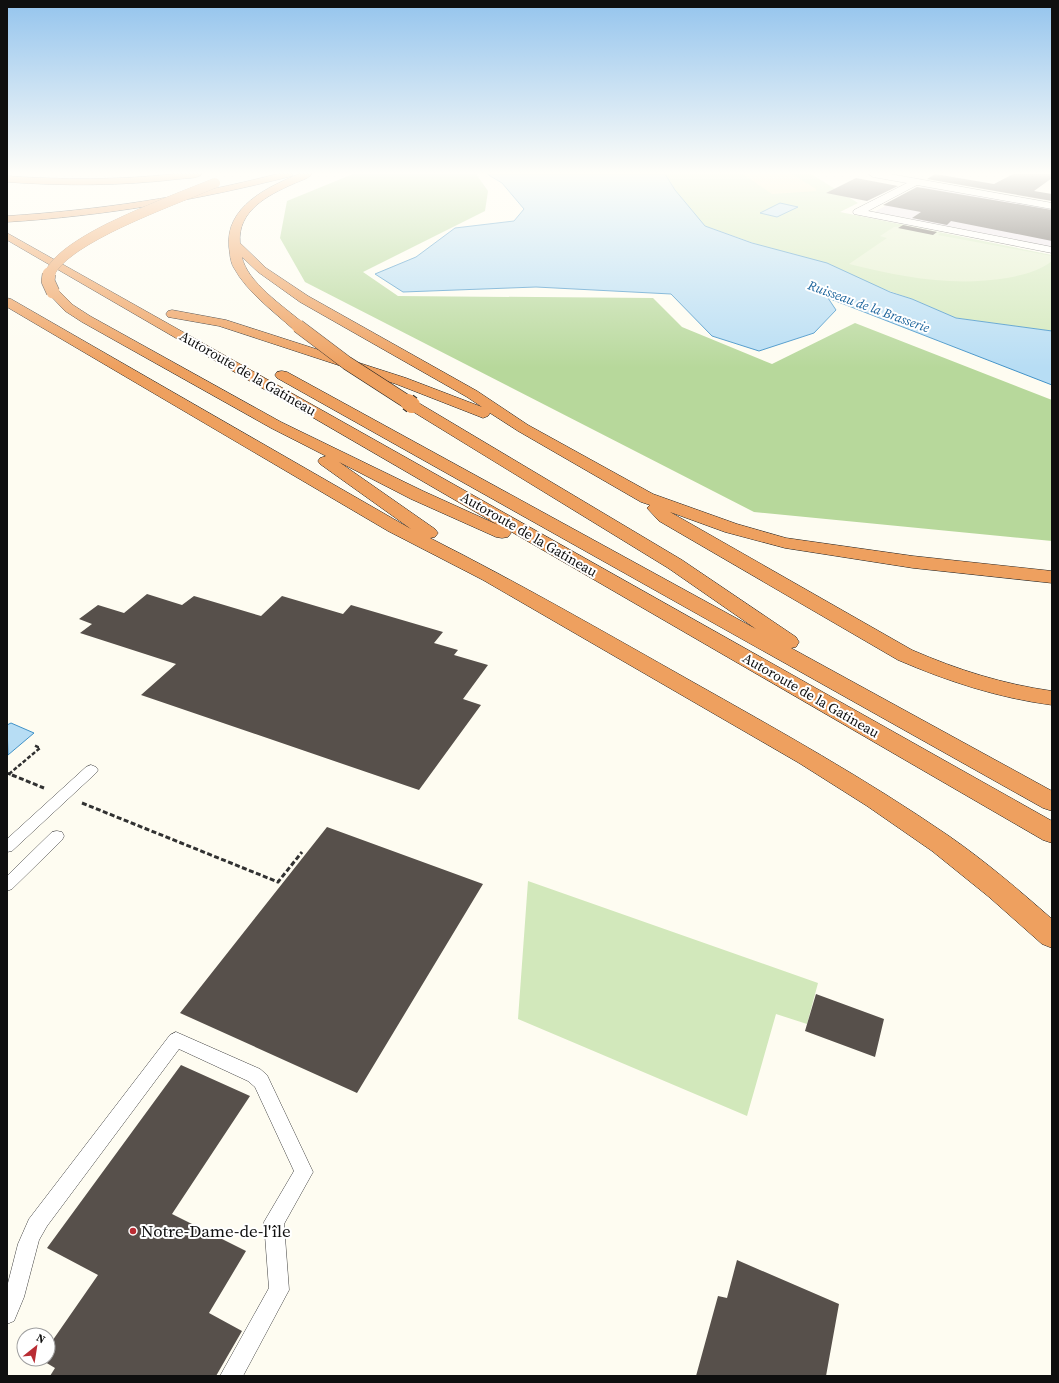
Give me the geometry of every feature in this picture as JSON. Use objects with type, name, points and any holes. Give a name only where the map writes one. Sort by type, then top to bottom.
[{"type":"highway","name":"Autoroute de la Gatineau","points":[[22,239],[614,583],[1052,833]]},
{"type":"highway","points":[[93,239],[69,252],[58,261],[49,273],[48,282],[53,292],[69,308],[86,319],[276,425],[417,494],[614,583]]},
{"type":"highway","points":[[233,239],[239,266],[242,271],[298,326],[352,366],[675,564],[911,724]]},
{"type":"highway","points":[[233,242],[254,264],[282,285],[340,320],[472,394],[523,428],[647,498],[725,527],[785,543],[913,562],[1052,577]]},
{"type":"highway","points":[[57,250],[76,261]]},
{"type":"highway","points":[[7,302],[394,527],[490,576],[755,726],[876,800],[934,840],[979,873],[1021,907],[1052,936]]},
{"type":"highway","name":"Autoroute de la Gatineau","points":[[523,428],[374,372],[221,323],[165,310],[1052,802]]},
{"type":"highway","points":[[276,425],[490,576]]},
{"type":"highway","points":[[647,498],[665,517],[899,652],[943,671],[988,686],[1008,691],[1052,698]]},
{"type":"street","points":[[993,239],[1052,250]]},
{"type":"lane","points":[[7,847],[91,770]]},
{"type":"lane","points":[[7,885],[57,836]]},
{"type":"lane","points":[[7,1314],[14,1301],[28,1245],[34,1229],[42,1216],[176,1040],[254,1075],[261,1081],[304,1172],[274,1222],[279,1290],[231,1376]]},
{"type":"path","points":[[8,774],[40,748],[34,745]]},
{"type":"path","points":[[8,774],[278,882],[302,852]]},
{"type":"shaded area","points":[[1009,239],[1052,239],[1052,247]]},
{"type":"green space","points":[[280,239],[430,239],[363,272],[398,296],[653,298],[682,327],[772,364],[855,323],[1052,400],[1052,541],[754,512],[305,282]]},
{"type":"green space","points":[[741,239],[971,239],[1052,255],[1052,331],[956,318],[912,299]]},
{"type":"green space","points":[[886,239],[957,239],[1052,256],[1052,261],[1031,272],[987,281],[947,281],[908,277],[849,264]]},
{"type":"green space","points":[[528,881],[818,983],[807,1024],[776,1014],[747,1116],[518,1019]]},
{"type":"water","name":"Ruisseau de la Brasserie","points":[[441,239],[740,239],[827,263],[890,292],[912,299],[956,318],[1052,331],[1052,385],[828,298],[836,310],[814,333],[759,351],[712,336],[671,294],[536,287],[403,292],[375,274],[416,257]]},
{"type":"water","points":[[11,723],[34,733],[8,755],[7,725]]},
{"type":"building","points":[[1040,239],[1052,239],[1052,241]]},
{"type":"building","points":[[147,594],[182,605],[194,596],[261,616],[282,596],[343,614],[351,605],[443,632],[434,643],[458,650],[454,655],[488,665],[463,699],[481,705],[419,790],[141,695],[176,664],[80,633],[92,624],[79,619],[98,605],[124,613]]},
{"type":"building","points":[[327,827],[483,884],[357,1093],[180,1013]]},
{"type":"building","points":[[816,994],[884,1019],[875,1057],[805,1031]]},
{"type":"building","name":"Notre-Dame-de-l'île","points":[[181,1065],[250,1096],[172,1214],[246,1251],[209,1313],[242,1331],[216,1376],[50,1376],[55,1368],[53,1367],[56,1367],[56,1335],[98,1275],[47,1248]]},
{"type":"building","points":[[737,1260],[839,1304],[826,1376],[696,1376],[718,1296],[727,1298]]},
{"type":"place","name":"Notre-Dame-de-l'île","points":[[133,1231]]}]
